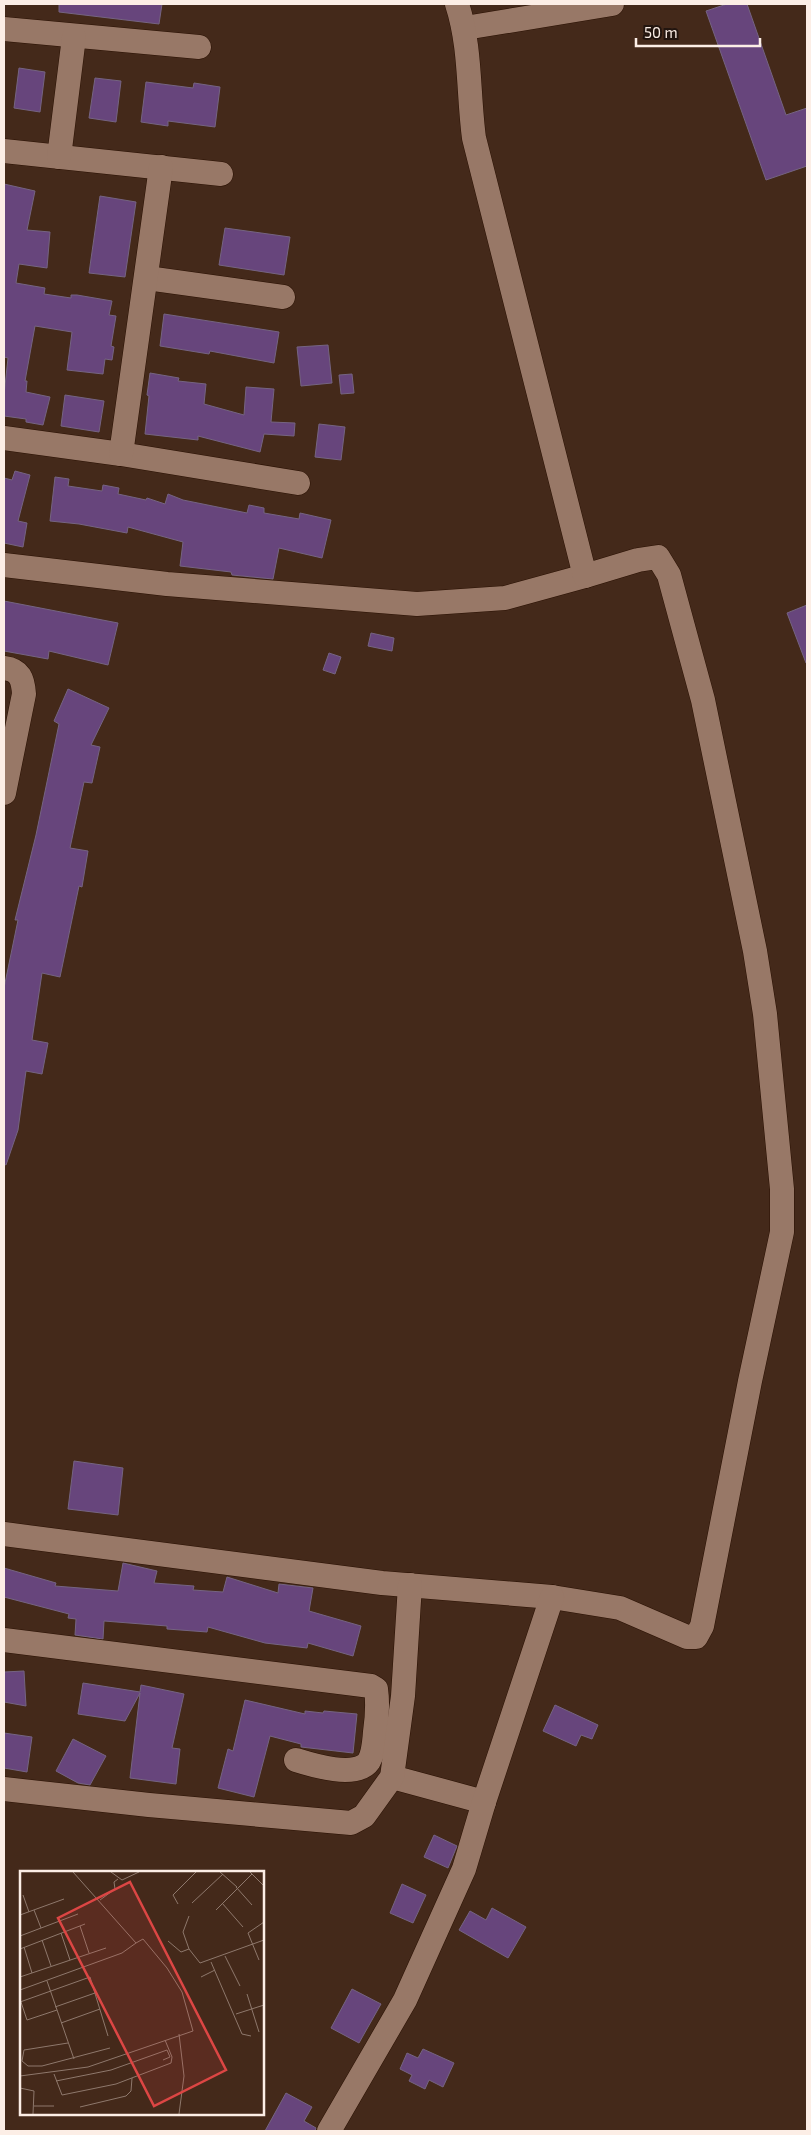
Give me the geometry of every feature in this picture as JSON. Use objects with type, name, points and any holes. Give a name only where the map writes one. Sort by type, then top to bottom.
[{"type":"street","points":[[457,4],[465,28],[474,138],[585,576]]},
{"type":"street","points":[[465,28],[612,4]]},
{"type":"street","points":[[4,29],[74,37],[199,47]]},
{"type":"street","points":[[59,157],[74,37]]},
{"type":"street","points":[[4,151],[221,174]]},
{"type":"street","points":[[121,454],[161,167]]},
{"type":"street","points":[[147,278],[283,297]]},
{"type":"street","points":[[4,438],[121,454],[298,483]]},
{"type":"street","points":[[4,565],[166,584],[417,604],[505,598],[638,560],[658,557],[669,575],[703,700],[755,951],[764,1014],[782,1189],[782,1232],[752,1371],[702,1626],[696,1637],[687,1637],[620,1608],[552,1597],[410,1585],[4,1534]]},
{"type":"street","points":[[4,668],[18,673],[23,681],[24,694],[4,793]]},
{"type":"street","points":[[4,1789],[149,1805],[351,1823],[364,1816],[392,1777],[403,1696],[410,1585]]},
{"type":"street","points":[[329,2131],[405,2000],[464,1869],[484,1802],[552,1597]]},
{"type":"street","points":[[4,1640],[371,1686],[376,1689],[376,1729],[373,1752],[368,1764],[337,1771],[296,1760]]},
{"type":"street","points":[[392,1777],[484,1802]]},
{"type":"building","points":[[59,4],[162,4],[159,24],[59,12]]},
{"type":"building","points":[[727,4],[747,4],[786,115],[807,108],[807,166],[766,180],[706,11]]},
{"type":"building","points":[[19,68],[45,72],[40,112],[14,108]]},
{"type":"building","points":[[95,78],[121,81],[116,122],[89,118]]},
{"type":"building","points":[[146,82],[193,88],[194,83],[220,87],[215,127],[168,121],[168,126],[141,122]]},
{"type":"building","points":[[4,184],[35,191],[27,230],[50,232],[47,268],[19,264],[16,283],[45,288],[44,294],[71,298],[71,295],[77,295],[112,301],[109,315],[116,316],[111,346],[114,347],[112,360],[105,359],[103,374],[67,370],[72,332],[35,326],[25,381],[27,381],[26,392],[50,397],[43,425],[26,422],[26,419],[4,416],[8,358],[4,357]]},
{"type":"building","points":[[100,196],[136,202],[125,277],[89,273]]},
{"type":"building","points":[[225,228],[290,237],[284,275],[219,265]]},
{"type":"building","points":[[164,314],[279,332],[274,363],[210,351],[209,354],[160,346]]},
{"type":"building","points":[[328,345],[332,383],[301,386],[297,347]]},
{"type":"building","points":[[150,373],[179,378],[178,381],[206,384],[204,404],[244,415],[246,387],[274,389],[271,422],[295,423],[294,436],[264,434],[260,452],[198,436],[198,440],[145,434]]},
{"type":"building","points":[[352,374],[354,393],[341,394],[339,375]]},
{"type":"building","points":[[65,395],[104,401],[99,432],[61,426]]},
{"type":"building","points":[[319,424],[345,427],[341,460],[315,457]]},
{"type":"building","points":[[15,471],[30,475],[18,521],[27,523],[23,547],[4,543],[4,478],[12,480]]},
{"type":"building","points":[[55,477],[69,479],[68,486],[102,491],[103,485],[119,488],[118,494],[146,500],[147,498],[165,504],[168,494],[183,500],[247,513],[249,505],[264,508],[264,513],[299,519],[300,513],[331,520],[322,558],[279,548],[273,579],[232,575],[231,572],[180,566],[183,542],[128,527],[127,533],[79,524],[50,521]]},
{"type":"building","points":[[4,601],[118,623],[108,665],[49,651],[48,659],[4,651]]},
{"type":"building","points":[[807,605],[807,663],[806,663],[787,613]]},
{"type":"building","points":[[371,633],[394,638],[392,651],[368,646]]},
{"type":"building","points":[[329,653],[341,657],[335,674],[323,670]]},
{"type":"building","points":[[68,689],[109,708],[91,745],[100,747],[92,783],[84,782],[70,848],[88,851],[82,887],[79,886],[60,977],[42,973],[32,1040],[48,1043],[42,1074],[26,1071],[18,1130],[6,1165],[4,1164],[4,988],[18,920],[15,920],[36,835],[59,724],[54,721]]},
{"type":"building","points":[[74,1461],[123,1468],[118,1515],[68,1509]]},
{"type":"building","points":[[123,1563],[157,1571],[154,1583],[194,1586],[193,1590],[223,1592],[227,1577],[278,1593],[279,1584],[313,1588],[309,1611],[361,1626],[353,1656],[308,1643],[307,1648],[265,1643],[208,1627],[207,1632],[167,1629],[167,1626],[104,1621],[103,1639],[75,1635],[76,1619],[68,1618],[69,1614],[4,1597],[4,1568],[56,1583],[55,1586],[118,1591]]},
{"type":"building","points":[[24,1671],[26,1706],[4,1702],[4,1672]]},
{"type":"building","points":[[83,1683],[140,1692],[141,1685],[184,1694],[172,1748],[180,1749],[176,1784],[130,1778],[140,1693],[125,1721],[78,1714]]},
{"type":"building","points":[[245,1700],[305,1714],[305,1711],[323,1713],[324,1711],[357,1714],[353,1753],[301,1747],[301,1744],[270,1736],[254,1797],[218,1788],[228,1749],[233,1751]]},
{"type":"building","points":[[555,1705],[598,1725],[592,1739],[581,1735],[576,1746],[543,1731]]},
{"type":"building","points":[[4,1733],[32,1737],[27,1772],[4,1768]]},
{"type":"building","points":[[73,1739],[106,1756],[90,1785],[78,1783],[56,1771]]},
{"type":"building","points":[[434,1835],[457,1846],[448,1868],[424,1857]]},
{"type":"building","points":[[402,1884],[426,1895],[413,1923],[390,1913]]},
{"type":"building","points":[[492,1908],[526,1927],[508,1958],[459,1930],[470,1911],[486,1920]]},
{"type":"building","points":[[352,1989],[381,2004],[359,2043],[331,2028]]},
{"type":"building","points":[[423,2049],[454,2063],[443,2087],[429,2080],[425,2089],[409,2081],[412,2075],[400,2069],[407,2053],[418,2058]]},
{"type":"building","points":[[286,2093],[312,2107],[304,2121],[316,2128],[315,2131],[265,2131]]}]
